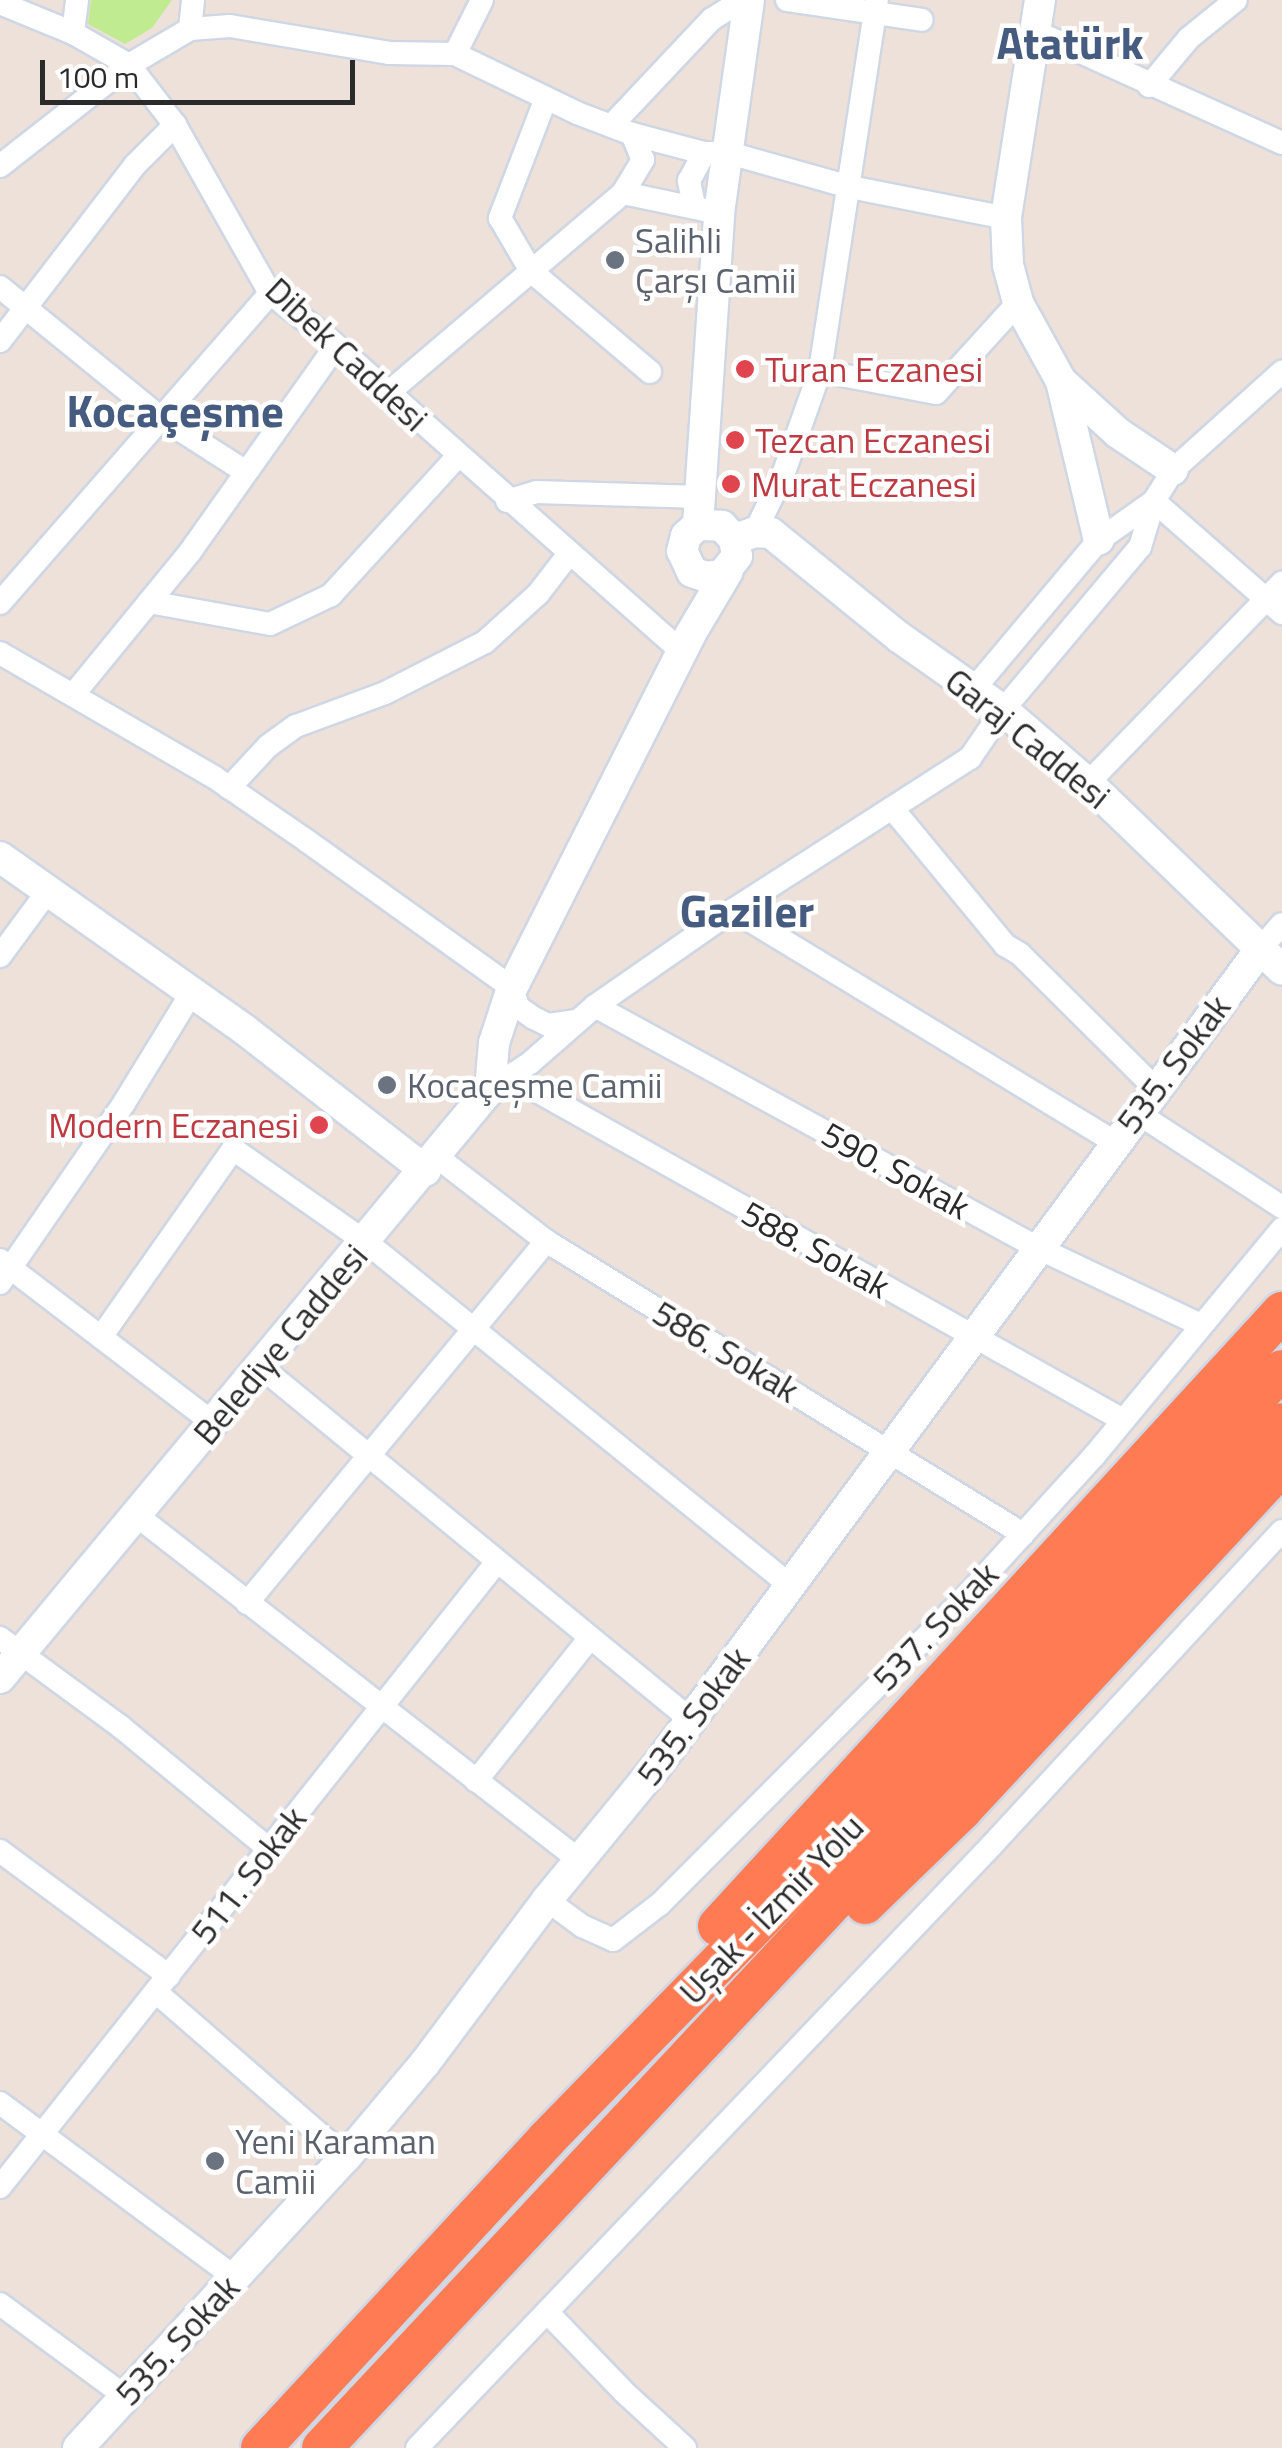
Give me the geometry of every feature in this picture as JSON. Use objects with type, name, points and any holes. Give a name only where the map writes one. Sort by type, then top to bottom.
[{"type":"highway","points":[[546,2140],[694,1951],[1282,1312]]},
{"type":"highway","name":"Uşak - İzmir Yolu","points":[[322,2448],[681,2064],[835,1871],[1282,1370]]},
{"type":"highway","name":"Uşak - İzmir Yolu","points":[[262,2448],[546,2140],[835,1871],[1282,1423]]},
{"type":"highway","points":[[681,2064],[783,1985],[960,1810],[1282,1466]]},
{"type":"street","points":[[73,32],[77,0]]},
{"type":"street","points":[[190,29],[193,0]]},
{"type":"street","points":[[455,54],[482,0]]},
{"type":"street","points":[[622,130],[712,19],[746,0]]},
{"type":"street","points":[[686,644],[692,572],[683,544],[700,511],[706,209],[746,0]]},
{"type":"street","points":[[787,0],[876,5],[922,20]]},
{"type":"street","points":[[1040,0],[1006,218],[1008,264],[1018,303],[1061,381],[1100,540]]},
{"type":"street","points":[[1149,86],[1208,10],[1236,0]]},
{"type":"street","name":"Dibek Caddesi","points":[[0,3],[73,32],[129,65],[175,125],[270,293],[336,346],[568,555],[686,644]]},
{"type":"street","points":[[876,5],[820,371],[784,472],[686,644],[512,988],[494,1042],[500,1082],[586,1014],[733,910],[970,758],[1003,710],[1140,547],[1154,501],[1173,470],[1282,372]]},
{"type":"street","points":[[0,166],[129,65],[190,29],[230,26],[390,53],[455,54],[622,130],[850,187],[1006,218]]},
{"type":"street","points":[[1034,31],[1282,143]]},
{"type":"street","points":[[546,98],[500,218],[531,271],[650,372]]},
{"type":"street","points":[[0,341],[135,164],[175,125]]},
{"type":"street","points":[[388,393],[623,193],[644,160],[622,130]]},
{"type":"street","points":[[623,193],[706,209]]},
{"type":"street","points":[[0,287],[160,418],[246,472]]},
{"type":"street","points":[[0,603],[270,293]]},
{"type":"street","points":[[820,371],[936,393],[1018,303]]},
{"type":"street","points":[[73,695],[149,602],[336,346]]},
{"type":"street","points":[[1061,381],[1118,433],[1173,470]]},
{"type":"street","points":[[149,602],[270,624],[332,595],[458,456]]},
{"type":"street","points":[[507,501],[536,492],[700,511]]},
{"type":"street","points":[[972,690],[1100,540],[1154,501]]},
{"type":"street","points":[[1088,783],[1277,598],[1154,501]]},
{"type":"street","name":"Garaj Caddesi","points":[[700,511],[745,535],[782,541],[900,637],[1003,710],[1088,783],[1188,883],[1272,935],[1282,970]]},
{"type":"street","points":[[229,788],[268,746],[296,726],[385,692],[486,642],[538,594],[568,555]]},
{"type":"street","points":[[692,572],[714,578],[728,571]]},
{"type":"street","points":[[0,653],[229,788],[512,988],[518,1007],[534,1018],[548,1024],[586,1014]]},
{"type":"street","points":[[892,808],[1006,945],[1020,954],[1154,1087]]},
{"type":"street","points":[[0,857],[431,1164]]},
{"type":"street","points":[[0,956],[48,891]]},
{"type":"street","points":[[733,910],[1114,1142]]},
{"type":"street","name":"535. Sokak","points":[[78,2448],[346,2157],[425,2063],[792,1586],[1154,1087],[1272,935]]},
{"type":"street","points":[[192,992],[124,1103],[4,1270],[214,1423]]},
{"type":"street","name":"590. Sokak","points":[[586,1014],[1038,1248],[1201,1325]]},
{"type":"street","name":"Belediye Caddesi","points":[[0,1678],[11,1645],[136,1515],[500,1082]]},
{"type":"street","name":"588. Sokak","points":[[500,1082],[1123,1420]]},
{"type":"street","points":[[1136,1112],[1282,1208]]},
{"type":"street","points":[[101,1337],[233,1150],[366,1242],[792,1586]]},
{"type":"street","name":"586. Sokak","points":[[431,1164],[546,1241],[1023,1534]]},
{"type":"street","name":"537. Sokak","points":[[547,1900],[582,1926],[613,1940],[660,1904],[962,1602],[1123,1420],[1282,1229]]},
{"type":"street","points":[[248,1603],[546,1241]]},
{"type":"street","points":[[261,1367],[691,1720]]},
{"type":"street","points":[[136,1515],[580,1860]]},
{"type":"street","points":[[417,2448],[992,1845],[1282,1531]]},
{"type":"street","name":"511. Sokak","points":[[0,2187],[496,1563]]},
{"type":"street","points":[[476,1780],[590,1639]]},
{"type":"street","points":[[11,1645],[269,1849]]},
{"type":"street","points":[[0,1852],[162,1984],[346,2157]]},
{"type":"street","points":[[0,2103],[234,2277]]},
{"type":"street","points":[[0,2304],[125,2396]]},
{"type":"street","points":[[547,2312],[685,2448]]},
{"type":"green space","points":[[91,0],[172,0],[152,28],[125,44],[88,24]]},
{"type":"place","name":"Salihli Çarşı Camii","points":[[615,260]]},
{"type":"place","name":"Turan Eczanesi","points":[[745,369]]},
{"type":"place","name":"Tezcan Eczanesi","points":[[735,440]]},
{"type":"place","name":"Murat Eczanesi","points":[[731,484]]},
{"type":"place","name":"Kocaçeşme Camii","points":[[387,1085]]},
{"type":"place","name":"Modern Eczanesi","points":[[319,1125]]},
{"type":"place","name":"Yeni Karaman Camii","points":[[215,2161]]},
{"type":"district","name":"Atatürk","points":[[1070,43]]},
{"type":"district","name":"Kocaçeşme","points":[[175,411]]},
{"type":"district","name":"Gaziler","points":[[747,911]]}]
